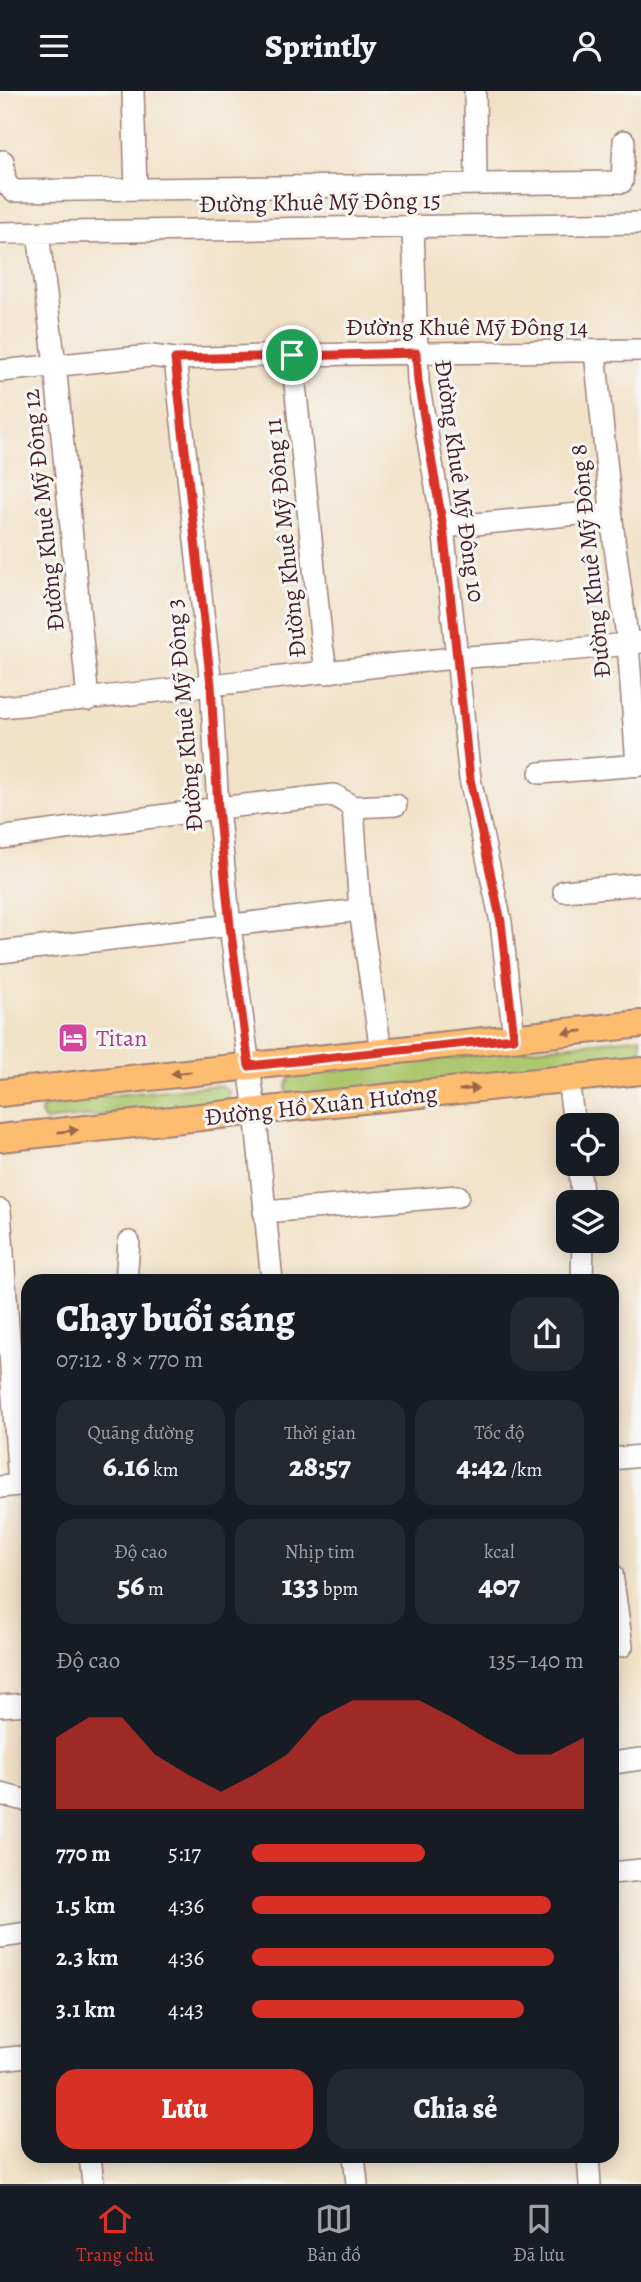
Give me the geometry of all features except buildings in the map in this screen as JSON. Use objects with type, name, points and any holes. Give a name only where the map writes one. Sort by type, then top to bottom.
[{"type":"main road","name":"Đường Hồ Xuân Hương","points":[[9,1092],[641,1024]]},
{"type":"main road","name":"Đường Hồ Xuân Hương","points":[[11,1137],[641,1071]]},
{"type":"main road","points":[[9,1092],[11,1137]]},
{"type":"street","points":[[133,91],[136,189]]},
{"type":"street","points":[[475,91],[477,184]]},
{"type":"street","points":[[3,161],[5,182],[13,191],[622,182],[624,141]]},
{"type":"street","name":"Đường Khuê Mỹ Đông 15","points":[[0,233],[641,223]]},
{"type":"street","name":"Đường Khuê Mỹ Đông 10","points":[[413,227],[418,382],[443,527],[470,779],[501,922],[514,1038]]},
{"type":"street","name":"Đường Khuê Mỹ Đông 12","points":[[38,233],[55,364],[88,700]]},
{"type":"street","name":"Đường Khuê Mỹ Đông 14","points":[[0,371],[151,356],[175,359],[641,350]]},
{"type":"street","name":"Đường Khuê Mỹ Đông 8","points":[[595,352],[612,516],[634,643],[639,765]]},
{"type":"street","name":"Đường Khuê Mỹ Đông 11","points":[[292,355],[327,673]]},
{"type":"street","name":"Đường Khuê Mỹ Đông 3","points":[[175,359],[211,685],[218,808],[230,926],[255,1111],[271,1274]]},
{"type":"street","points":[[443,527],[579,514],[612,516]]},
{"type":"street","points":[[0,707],[88,700],[457,658],[634,643]]},
{"type":"street","points":[[540,773],[639,765]]},
{"type":"street","points":[[0,838],[334,795],[353,807],[396,806]]},
{"type":"street","points":[[353,807],[360,910],[381,1051]]},
{"type":"street","points":[[564,891],[641,884]]},
{"type":"street","points":[[0,952],[360,910]]},
{"type":"street","points":[[568,1079],[572,1113]]},
{"type":"street","points":[[264,1212],[458,1196]]},
{"type":"street","points":[[0,1210],[18,1315],[6,1367],[16,1485]]},
{"type":"street","points":[[127,1274],[129,1242]]},
{"type":"street","points":[[582,1274],[583,1253]]},
{"type":"street","points":[[619,1459],[641,1457]]},
{"type":"street","points":[[619,1613],[625,1646]]},
{"type":"street","points":[[0,1706],[21,1704]]},
{"type":"street","points":[[619,1762],[641,1759]]},
{"type":"street","points":[[0,1794],[21,1799]]},
{"type":"street","points":[[619,1873],[641,1871]]},
{"type":"street","points":[[0,1937],[21,1934]]},
{"type":"street","points":[[0,2059],[21,2057]]},
{"type":"street","points":[[91,2163],[93,2184]]},
{"type":"street","points":[[354,2163],[356,2184]]},
{"type":"street","points":[[588,2163],[590,2184]]},
{"type":"green space","points":[[641,1037],[641,1060],[291,1097],[286,1089],[289,1079],[296,1075]]},
{"type":"green space","points":[[220,1085],[229,1091],[226,1103],[45,1121],[41,1114],[44,1104],[51,1101]]},
{"type":"place","name":"Titan","points":[[73,1038]]},
{"type":"route","points":[[416,353],[418,382],[443,527],[470,779],[501,922],[514,1038],[249,1066],[230,926],[218,808],[211,685],[175,359],[292,355],[416,353]]}]
